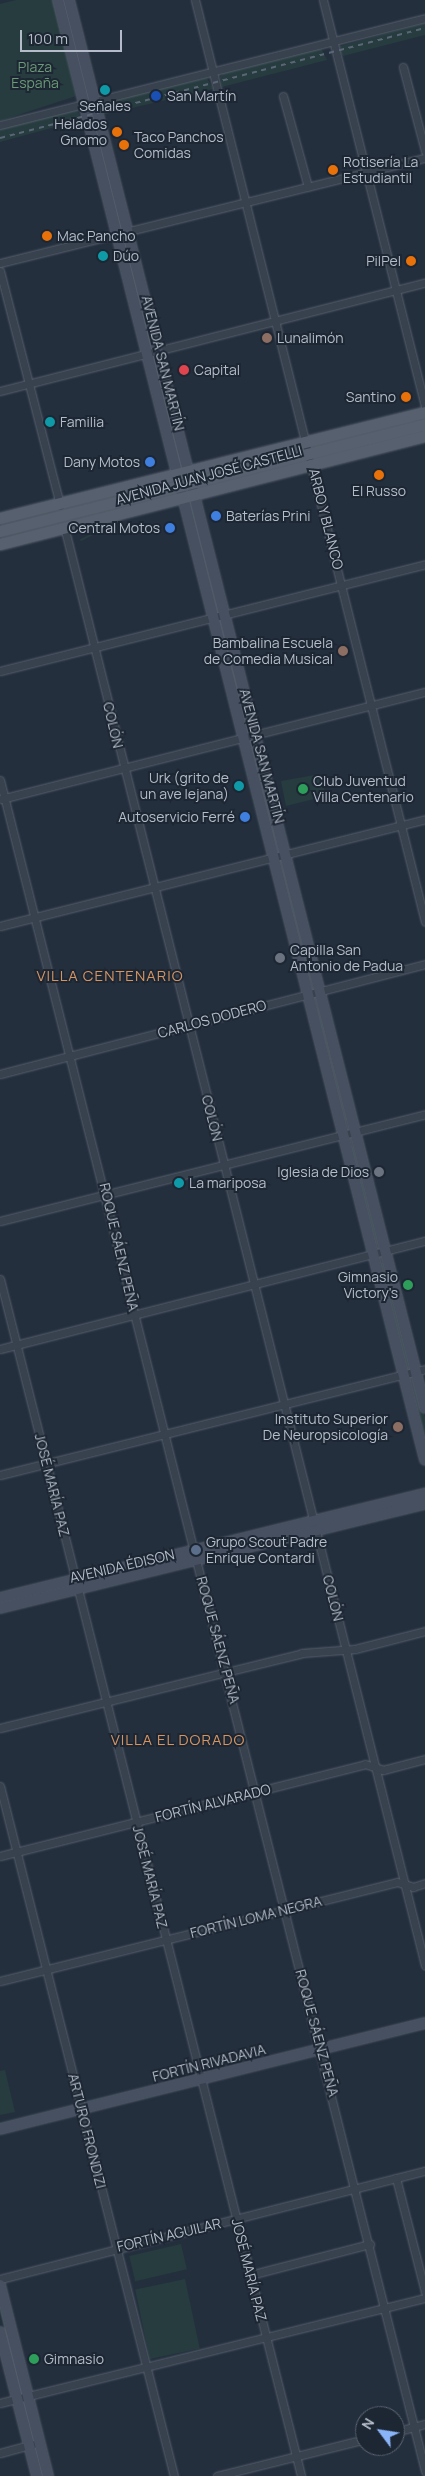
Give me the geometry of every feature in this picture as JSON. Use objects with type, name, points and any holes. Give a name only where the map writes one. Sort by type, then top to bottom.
[{"type":"main road","name":"AVENIDA SAN MARTÍN","points":[[58,0],[85,104],[158,351],[186,485],[195,495],[384,1251],[420,1370],[425,1408]]},
{"type":"main road","name":"AVENIDA SAN MARTÍN","points":[[69,0],[96,101],[146,354],[183,473]]},
{"type":"main road","points":[[74,64],[85,62]]},
{"type":"main road","name":"AVENIDA JUAN JOSÉ CASTELLI","points":[[0,518],[183,473],[306,440],[425,412]]},
{"type":"main road","name":"AVENIDA JUAN JOSÉ CASTELLI","points":[[0,544],[182,499],[425,424]]},
{"type":"main road","name":"AVENIDA JUAN JOSÉ CASTELLI","points":[[0,531],[186,485],[425,436]]},
{"type":"main road","name":"AVENIDA SAN MARTÍN","points":[[186,485],[182,499],[211,618],[274,857],[402,1375],[425,1460]]},
{"type":"main road","name":"AVENIDA ÉDISON","points":[[0,1598],[425,1494]]},
{"type":"main road","name":"AVENIDA ÉDISON","points":[[0,1608],[197,1563],[425,1504]]},
{"type":"main road","name":"FORTÍN RIVADAVIA","points":[[0,2129],[202,2081],[425,2023]]},
{"type":"main road","points":[[0,2285],[48,2476]]},
{"type":"main road","points":[[0,2332],[37,2476]]},
{"type":"street","name":"ARBO Y BLANCO","points":[[195,0],[343,585],[370,706],[425,922]]},
{"type":"street","points":[[323,0],[425,406]]},
{"type":"street","points":[[0,125],[425,18]]},
{"type":"street","points":[[403,67],[425,151]]},
{"type":"street","points":[[283,96],[308,187]]},
{"type":"street","points":[[0,263],[425,158]]},
{"type":"street","name":"COLÓN","points":[[0,271],[30,383],[64,527],[286,1405],[344,1646],[425,1965]]},
{"type":"street","points":[[0,391],[425,283]]},
{"type":"street","points":[[0,670],[95,648],[425,564]]},
{"type":"street","points":[[2,799],[425,692]]},
{"type":"street","name":"ROQUE SÁENZ PEÑA","points":[[0,780],[2,799],[71,1056],[164,1436],[226,1671],[284,1909],[386,2308],[425,2471]]},
{"type":"street","points":[[0,926],[425,819]]},
{"type":"street","name":"CARLOS DODERO","points":[[0,1074],[425,964]]},
{"type":"street","points":[[0,1221],[425,1114]]},
{"type":"street","points":[[0,1349],[425,1241]]},
{"type":"street","name":"JOSÉ MARÍA PAZ","points":[[0,1279],[76,1579],[104,1701],[237,2218],[301,2476]]},
{"type":"street","points":[[0,1475],[164,1436],[420,1370]]},
{"type":"street","points":[[0,1728],[226,1671],[344,1646],[355,1648],[425,1631]]},
{"type":"street","name":"FORTÍN ALVARADO","points":[[0,1856],[366,1764],[384,1770],[425,1759]]},
{"type":"street","name":"ARTURO FRONDIZI","points":[[0,1786],[48,1969],[115,2248],[174,2476]]},
{"type":"street","name":"FORTÍN LOMA NEGRA","points":[[0,1981],[396,1882],[425,1884]]},
{"type":"street","name":"FORTÍN AGUILAR","points":[[0,2279],[115,2248],[425,2171]]},
{"type":"street","points":[[396,2178],[425,2292]]},
{"type":"street","points":[[250,2275],[370,2244]]},
{"type":"street","points":[[0,2403],[425,2298]]},
{"type":"street","points":[[405,2429],[425,2424]]},
{"type":"street","points":[[217,2476],[355,2441]]},
{"type":"street","points":[[0,2453],[40,2442]]},
{"type":"green space","name":"Plaza España","points":[[16,0],[53,0],[76,96],[0,121],[0,4]]},
{"type":"green space","points":[[425,23],[425,35],[343,56],[337,47]]},
{"type":"green space","points":[[321,48],[327,60],[222,87],[220,77],[225,72]]},
{"type":"green space","points":[[207,78],[213,89],[102,115],[100,106],[105,101]]},
{"type":"green space","points":[[77,109],[81,120],[0,142],[0,128]]},
{"type":"green space","points":[[126,243],[151,343],[148,344],[123,244]]},
{"type":"green space","points":[[156,362],[182,461],[179,462],[154,363]]},
{"type":"green space","points":[[165,481],[167,484],[69,508],[69,506]]},
{"type":"green space","points":[[169,494],[170,496],[81,541],[80,539]]},
{"type":"green space","points":[[188,505],[192,506],[215,604],[213,605]]},
{"type":"green space","points":[[225,631],[250,726],[245,727],[221,632]]},
{"type":"green space","points":[[255,749],[280,843],[275,844],[250,750]]},
{"type":"green space","name":"Club Juventud Villa Centenario","points":[[320,774],[326,796],[286,806],[281,781]]},
{"type":"green space","points":[[285,869],[313,980],[308,981],[280,870]]},
{"type":"green space","points":[[320,1008],[350,1120],[345,1121],[315,1009]]},
{"type":"green space","points":[[354,1146],[379,1244],[374,1245],[350,1148]]},
{"type":"green space","points":[[385,1262],[411,1368],[407,1369],[380,1263]]},
{"type":"green space","points":[[415,1379],[425,1417],[425,1436],[411,1380]]},
{"type":"green space","points":[[5,2070],[15,2112],[0,2115],[0,2071]]},
{"type":"green space","points":[[181,2244],[187,2269],[135,2281],[129,2256]]},
{"type":"green space","points":[[185,2279],[200,2348],[150,2359],[135,2290]]},
{"type":"green space","points":[[0,2295],[23,2388],[19,2389],[0,2312]]},
{"type":"railway","points":[[0,138],[425,28]]},
{"type":"place","name":"Señales","points":[[105,90]]},
{"type":"place","name":"San Martín","points":[[156,96]]},
{"type":"place","name":"Helados Gnomo","points":[[117,132]]},
{"type":"place","name":"Taco Panchos Comidas","points":[[124,145]]},
{"type":"place","name":"Rotisería La Estudiantil","points":[[333,170]]},
{"type":"place","name":"Mac Pancho","points":[[47,236]]},
{"type":"place","name":"Dúo","points":[[103,256]]},
{"type":"place","name":"PilPel","points":[[411,261]]},
{"type":"place","name":"Lunalimón","points":[[267,338]]},
{"type":"place","name":"Capital","points":[[184,370]]},
{"type":"place","name":"Santino","points":[[406,397]]},
{"type":"place","name":"Familia","points":[[50,422]]},
{"type":"place","name":"Dany Motos","points":[[150,462]]},
{"type":"place","name":"El Russo","points":[[379,475]]},
{"type":"place","name":"Baterías Prini","points":[[216,516]]},
{"type":"place","name":"Central Motos","points":[[170,528]]},
{"type":"place","name":"Bambalina Escuela de Comedia Musical","points":[[343,651]]},
{"type":"place","name":"Urk (grito de un ave lejana)","points":[[239,786]]},
{"type":"place","name":"Club Juventud Villa Centenario","points":[[303,789]]},
{"type":"place","name":"Autoservicio Ferré","points":[[245,817]]},
{"type":"place","name":"Capilla San Antonio de Padua","points":[[280,958]]},
{"type":"place","name":"Iglesia de Dios","points":[[379,1172]]},
{"type":"place","name":"La mariposa","points":[[179,1183]]},
{"type":"place","name":"Gimnasio Victory's","points":[[408,1285]]},
{"type":"place","name":"Instituto Superior De Neuropsicología","points":[[398,1427]]},
{"type":"place","name":"Grupo Scout Padre Enrique Contardi","points":[[196,1550]]},
{"type":"place","name":"Gimnasio","points":[[34,2359]]},
{"type":"district","name":"VILLA CENTENARIO","points":[[110,976]]},
{"type":"district","name":"VILLA EL DORADO","points":[[178,1740]]}]
